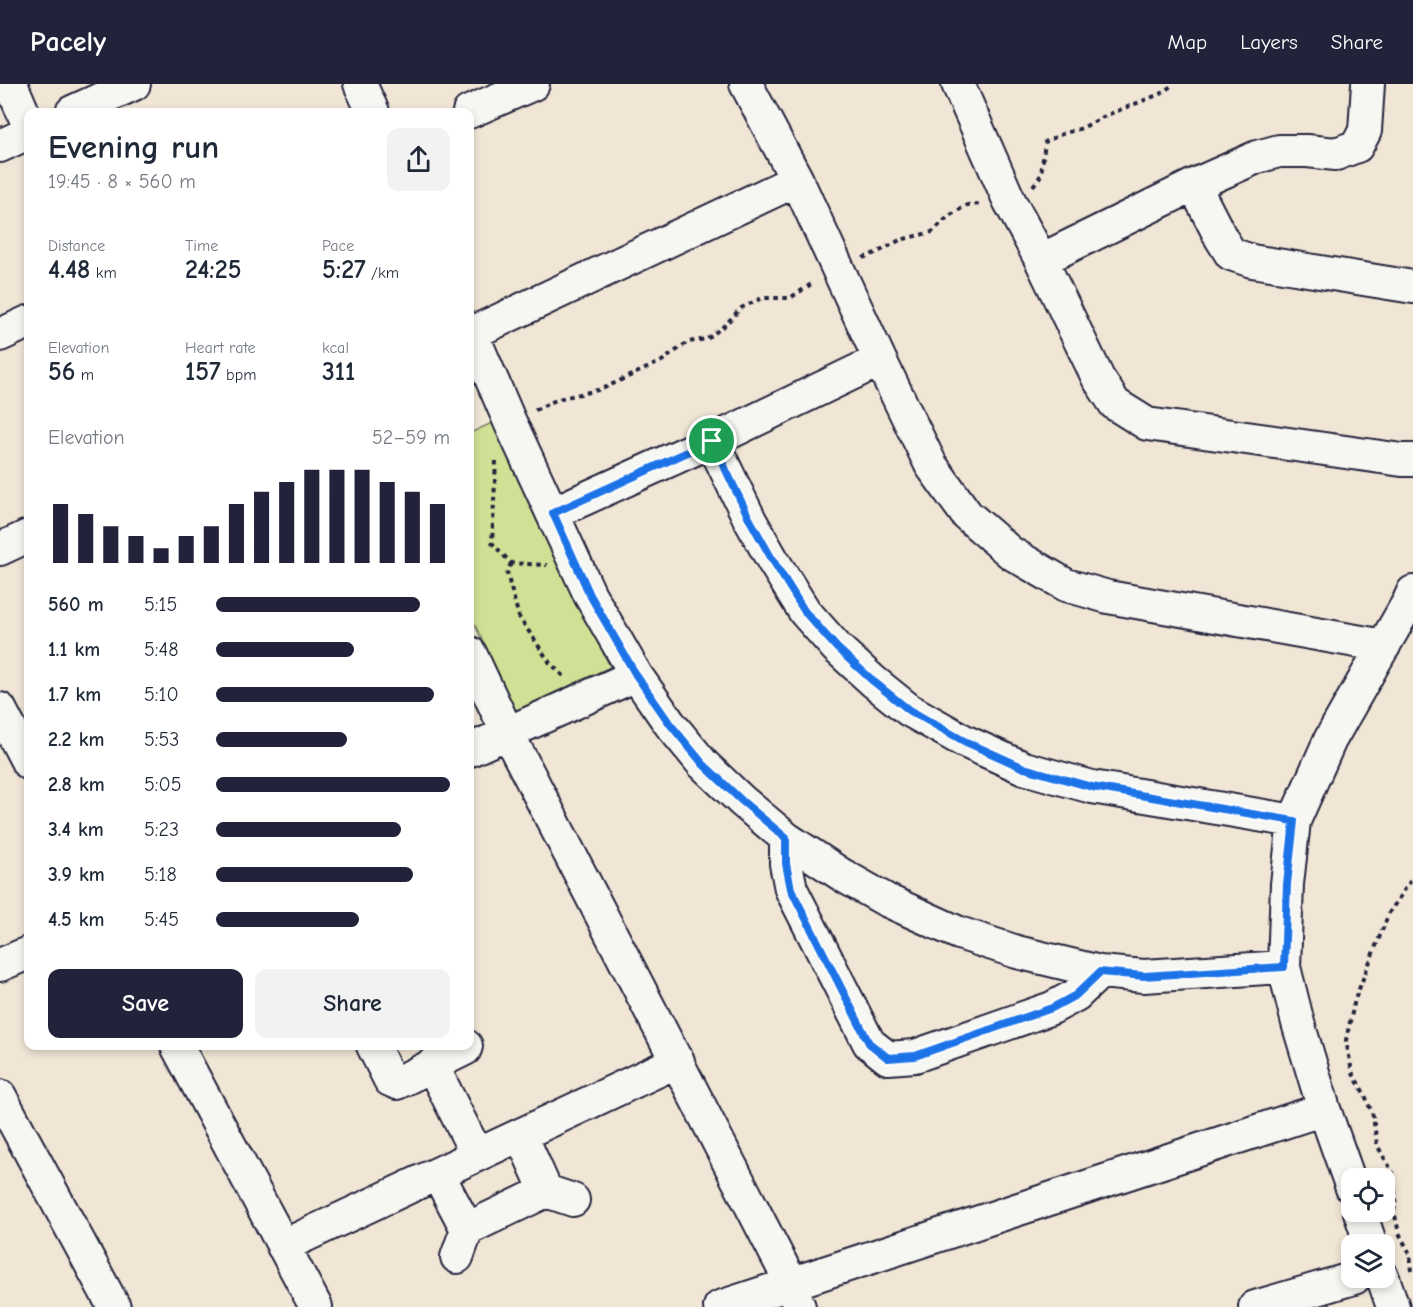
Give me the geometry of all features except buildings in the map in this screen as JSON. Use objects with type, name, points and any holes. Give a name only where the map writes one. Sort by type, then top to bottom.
[{"type":"street","points":[[11,84],[24,115]]},
{"type":"street","points":[[81,108],[134,84]]},
{"type":"street","points":[[360,84],[371,108]]},
{"type":"street","points":[[474,110],[533,84]]},
{"type":"street","points":[[746,84],[797,180],[931,465],[967,515],[1011,553],[1066,585],[1108,597],[1384,646]]},
{"type":"street","points":[[958,84],[1009,200],[1098,378],[1115,404],[1147,424],[1413,460]]},
{"type":"street","points":[[1041,260],[1194,185],[1257,157],[1279,151],[1336,154],[1357,146],[1365,131],[1368,84]]},
{"type":"street","points":[[0,146],[24,135]]},
{"type":"street","points":[[474,330],[797,180]]},
{"type":"street","points":[[1194,185],[1231,254],[1252,261],[1413,287]]},
{"type":"street","points":[[0,335],[24,324]]},
{"type":"street","points":[[474,341],[590,595],[636,675],[670,724],[703,764],[786,838],[885,900],[960,933],[1017,952],[1100,972],[1144,976],[1284,967]]},
{"type":"street","points":[[553,513],[712,441],[880,360]]},
{"type":"street","points":[[712,441],[750,520],[805,612],[837,648],[909,710],[964,741],[1024,768],[1092,787],[1294,821]]},
{"type":"street","points":[[0,549],[24,538]]},
{"type":"street","points":[[1345,1168],[1324,1109],[1284,967],[1287,884],[1294,821],[1330,740],[1413,592]]},
{"type":"street","points":[[474,662],[507,732],[678,1061],[795,1295]]},
{"type":"street","points":[[474,748],[636,675]]},
{"type":"street","points":[[0,709],[24,755]]},
{"type":"street","points":[[786,838],[786,864],[791,889],[869,1043],[888,1058],[915,1056],[1052,1008],[1076,995],[1100,972]]},
{"type":"street","points":[[0,966],[24,955]]},
{"type":"street","points":[[179,1050],[316,1307]]},
{"type":"street","points":[[375,1050],[390,1080],[397,1083],[463,1050]]},
{"type":"street","points":[[283,1246],[678,1061]]},
{"type":"street","points":[[432,1065],[477,1155]]},
{"type":"street","points":[[0,1096],[114,1307]]},
{"type":"street","points":[[720,1307],[795,1295],[1324,1109]]},
{"type":"street","points":[[438,1174],[462,1243],[559,1196],[520,1135]]},
{"type":"street","points":[[1255,1307],[1341,1282]]},
{"type":"street","points":[[1386,1288],[1393,1307]]},
{"type":"path","points":[[510,422],[495,435],[492,543],[511,563],[507,574],[519,617],[550,663],[586,697]]},
{"type":"path","points":[[1413,877],[1389,913],[1355,999],[1346,1040],[1352,1072],[1365,1095],[1373,1116],[1377,1145],[1393,1173],[1396,1201],[1394,1211],[1399,1233],[1410,1254],[1413,1278]]},
{"type":"green space","points":[[494,422],[610,667],[515,711],[474,623],[474,431]]},
{"type":"route","points":[[712,441],[750,520],[805,612],[837,648],[909,710],[964,741],[1024,768],[1092,787],[1294,821],[1287,884],[1284,967],[1144,976],[1100,972],[1076,995],[1052,1008],[915,1056],[888,1058],[869,1043],[791,889],[786,864],[786,838],[703,764],[670,724],[636,675],[590,595],[553,513],[712,441]]}]
